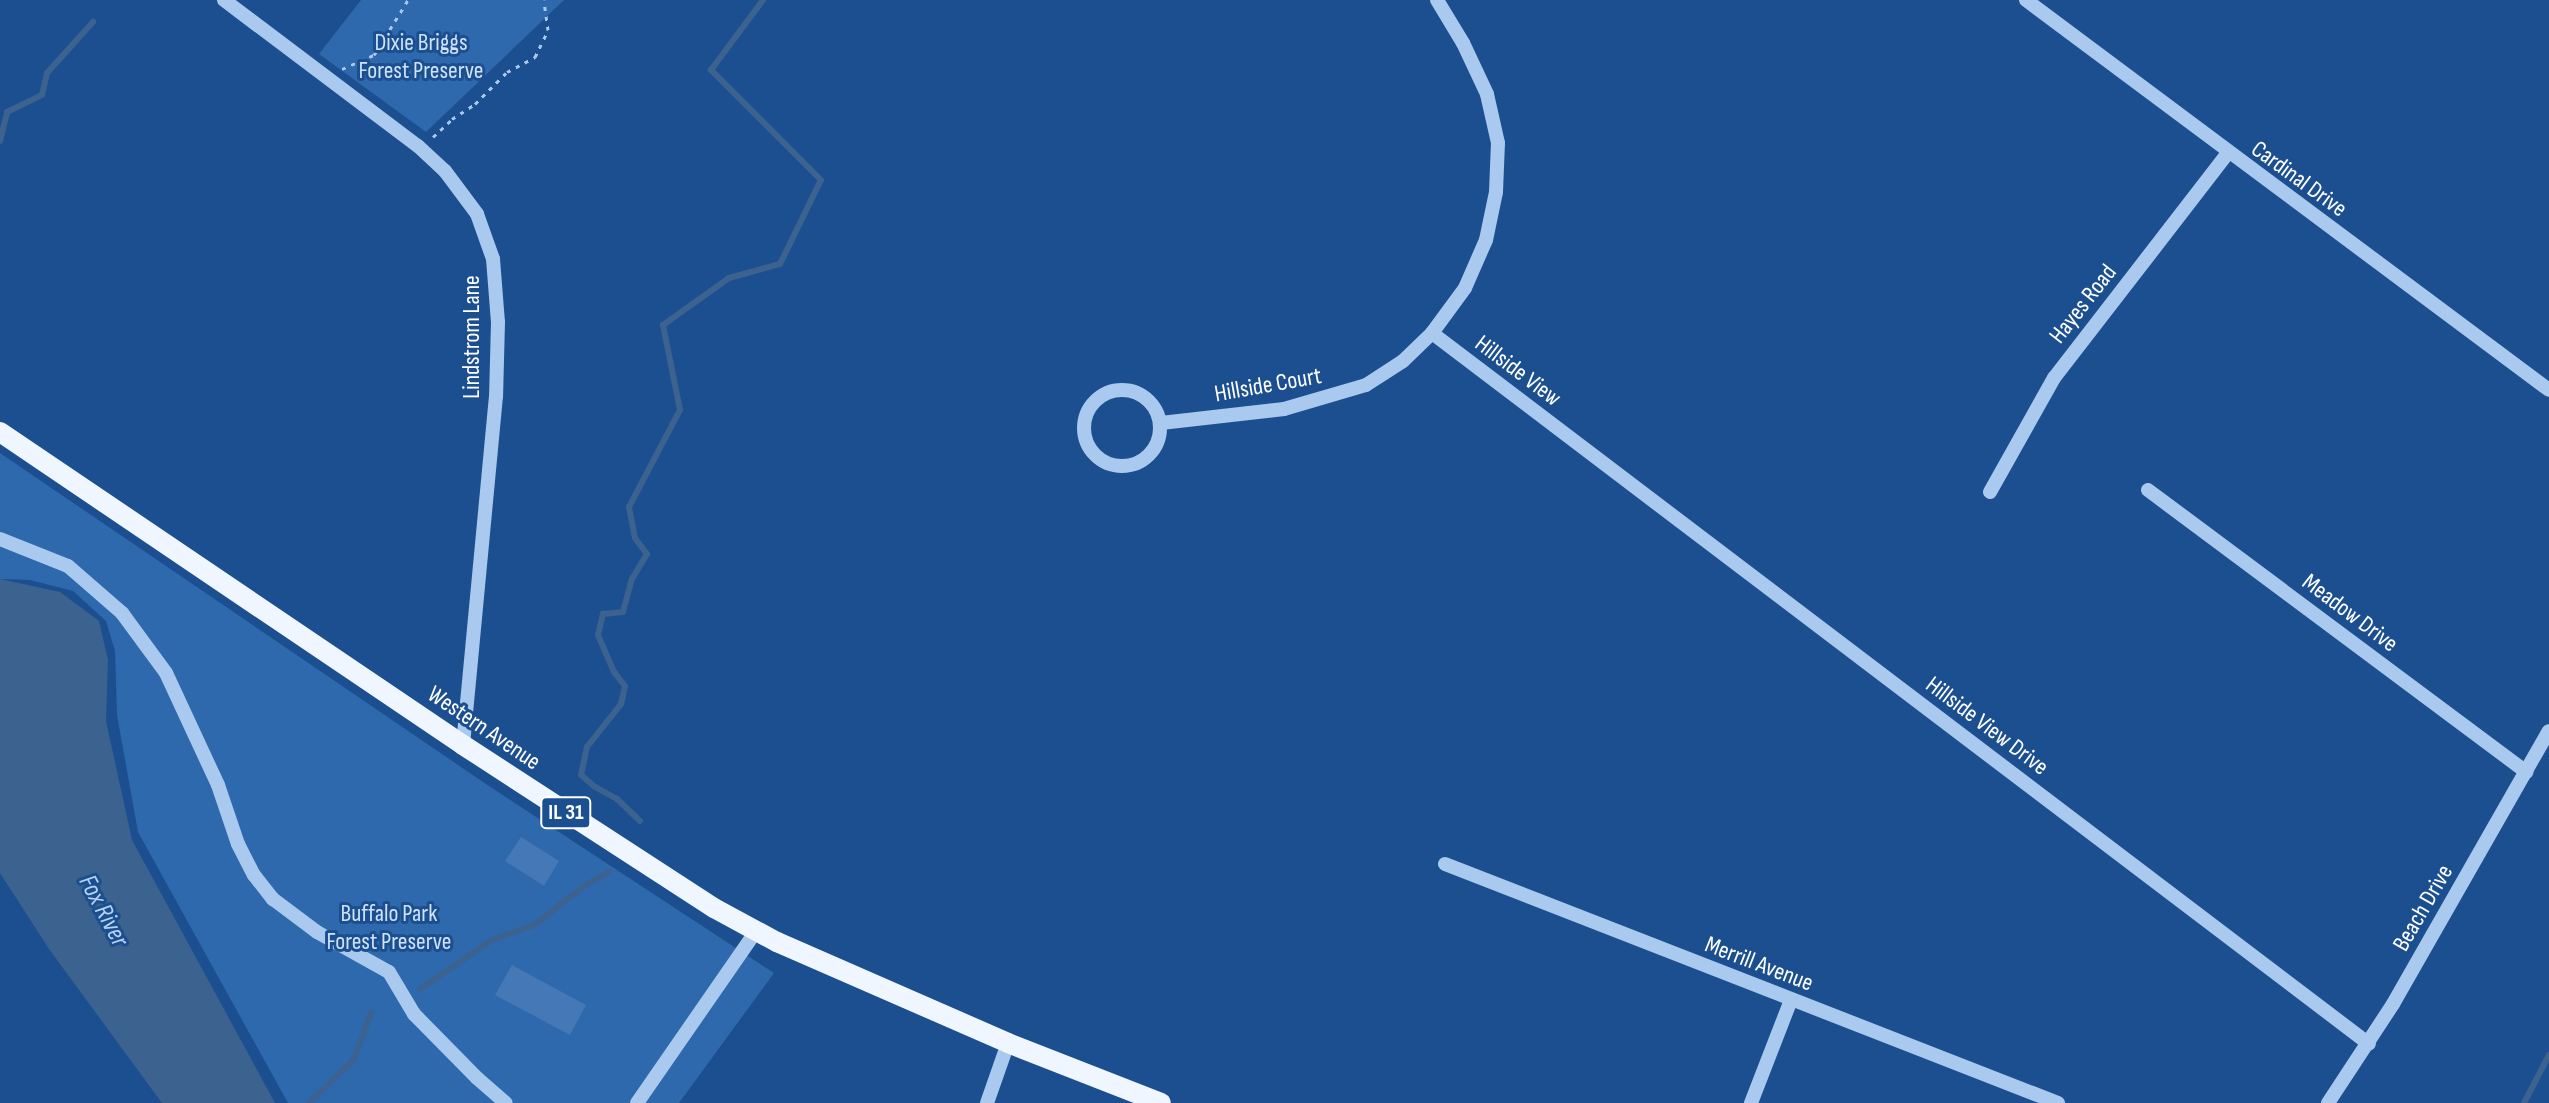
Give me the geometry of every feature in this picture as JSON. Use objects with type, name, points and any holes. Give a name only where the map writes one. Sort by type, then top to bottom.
[{"type":"main road","name":"Western Avenue","points":[[0,432],[659,874],[756,931],[1008,1043]]},
{"type":"main road","name":"IL 31","points":[[1008,1043],[1161,1103]]},
{"type":"street","name":"Lindstrom Lane","points":[[224,0],[422,150],[445,171],[477,214],[493,259],[497,307],[496,396],[463,745]]},
{"type":"street","name":"Hillside Court","points":[[1161,423],[1284,409],[1366,385],[1403,361],[1432,333],[1465,288],[1486,240],[1496,192],[1498,143],[1487,94],[1463,43],[1437,0]]},
{"type":"street","name":"Cardinal Drive","points":[[2026,0],[2227,154],[2549,390]]},
{"type":"street","name":"Hayes Road","points":[[1990,492],[2054,378],[2227,154]]},
{"type":"street","name":"Hillside View","points":[[1432,333],[1578,445]]},
{"type":"street","points":[[1118,389],[1133,390],[1146,397],[1156,409],[1161,423],[1160,438],[1153,452],[1127,466],[1098,458],[1089,447],[1084,433],[1085,417],[1092,404],[1103,394],[1118,389]]},
{"type":"street","name":"Hillside View Drive","points":[[1578,445],[2369,1044]]},
{"type":"street","name":"Meadow Drive","points":[[2148,490],[2526,772]]},
{"type":"street","points":[[0,539],[32,549],[68,566],[122,613],[166,673],[254,875],[273,899],[317,932],[389,972],[414,1014],[506,1103]]},
{"type":"street","name":"Beach Drive","points":[[2328,1103],[2369,1044],[2549,731]]},
{"type":"street","name":"Merrill Avenue","points":[[1445,864],[2058,1103]]},
{"type":"street","points":[[637,1103],[756,931]]},
{"type":"street","points":[[1751,1103],[1791,1000]]},
{"type":"street","points":[[987,1103],[1008,1043]]},
{"type":"path","points":[[331,71],[355,67],[374,55],[408,0]]},
{"type":"path","points":[[422,150],[439,130],[475,104],[507,72],[535,57],[548,30],[544,0]]},
{"type":"green space","name":"Dixie Briggs Forest Preserve","points":[[361,0],[564,0],[426,132],[319,54]]},
{"type":"green space","name":"Buffalo Park Forest Preserve","points":[[0,453],[489,786],[774,973],[679,1103],[288,1103],[138,832],[117,715],[115,651],[106,621],[73,591],[30,580],[0,579]]},
{"type":"water","name":"Fox River","points":[[0,579],[60,592],[99,621],[108,660],[106,721],[132,840],[275,1103],[162,1103],[49,949],[0,873]]},
{"type":"building","points":[[521,837],[559,861],[544,886],[505,861]]},
{"type":"building","points":[[512,965],[586,1005],[570,1035],[495,995]]},
{"type":"waterway","points":[[640,821],[617,799],[581,775],[587,747],[621,704],[625,686],[614,672],[598,635],[603,614],[623,612],[632,579],[647,554],[635,538],[629,507],[680,410],[663,325],[729,278],[780,264],[821,180],[711,70],[763,0]]},
{"type":"waterway","points":[[0,141],[7,112],[42,95],[47,73],[93,22]]},
{"type":"waterway","points":[[420,989],[492,940],[534,925],[587,884],[609,872]]},
{"type":"waterway","points":[[309,1103],[354,1059],[371,1013]]},
{"type":"waterway","points":[[2524,1103],[2549,1055]]}]
